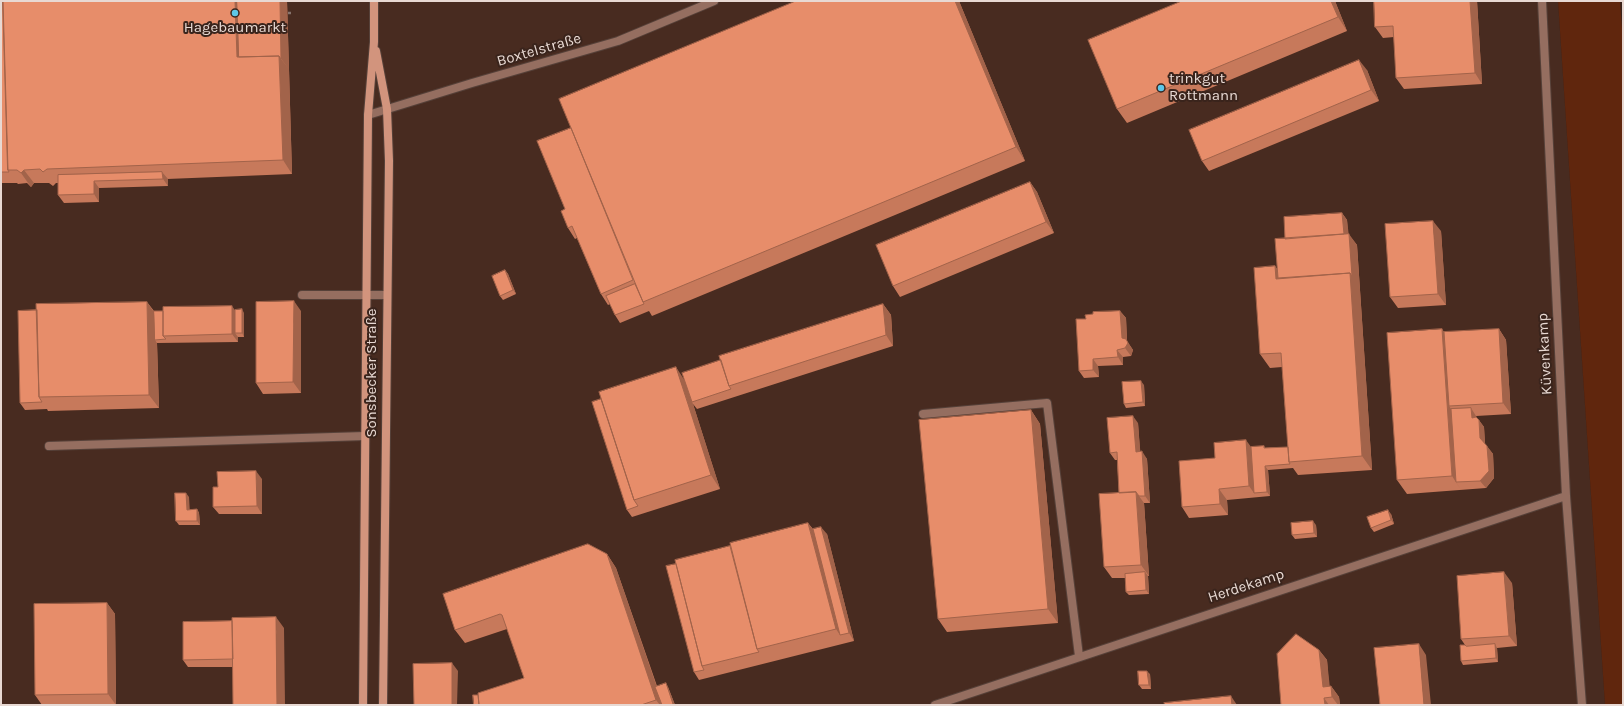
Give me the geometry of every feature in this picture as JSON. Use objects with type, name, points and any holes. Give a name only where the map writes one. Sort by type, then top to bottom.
[{"type":"street","name":"Sonsbecker Straße","points":[[363,705],[368,115],[374,42],[374,1]]},
{"type":"street","name":"Boxtelstraße","points":[[368,115],[618,42],[714,1]]},
{"type":"street","name":"Küvenkamp","points":[[1542,1],[1566,496],[1582,705]]},
{"type":"street","name":"Sonsbecker Straße","points":[[374,42],[387,109],[388,160],[383,705]]},
{"type":"street","points":[[302,295],[386,296]]},
{"type":"street","points":[[923,414],[1047,403],[1079,656]]},
{"type":"street","points":[[49,446],[365,436]]},
{"type":"street","name":"Herdekamp","points":[[935,705],[1079,656],[1566,496]]},
{"type":"shaded area","points":[[1,1],[1558,1],[1605,705],[1,705]]},
{"type":"shaded area","points":[[1558,1],[1620,1],[1623,42],[1623,705],[1605,705]]},
{"type":"building","points":[[1,1],[3,1],[9,172],[1,172]]},
{"type":"building","points":[[3,1],[235,1],[237,57],[279,56],[283,160],[47,169],[43,172],[40,169],[24,170],[21,173],[17,170],[8,170]]},
{"type":"building","points":[[237,1],[280,1],[281,59],[279,56],[239,57]]},
{"type":"building","points":[[796,1],[955,1],[1016,147],[643,302],[559,99]]},
{"type":"building","name":"trinkgut Rottmann","points":[[1182,1],[1331,1],[1338,17],[1117,109],[1088,40]]},
{"type":"building","points":[[1374,1],[1470,1],[1475,73],[1396,78],[1393,26],[1375,27]]},
{"type":"building","points":[[1359,60],[1371,90],[1202,161],[1189,130]]},
{"type":"building","points":[[571,128],[633,280],[601,294],[572,226],[568,228],[561,211],[565,209],[537,141]]},
{"type":"building","points":[[162,172],[163,179],[94,181],[94,194],[58,195],[58,175]]},
{"type":"building","points":[[1030,182],[1046,222],[893,286],[876,245]]},
{"type":"building","points":[[1342,213],[1344,234],[1285,239],[1284,217]]},
{"type":"building","points":[[1433,221],[1438,294],[1390,297],[1385,224]]},
{"type":"building","points":[[1349,234],[1352,276],[1350,273],[1278,278],[1275,239]]},
{"type":"building","points":[[1275,266],[1276,279],[1350,273],[1362,456],[1289,462],[1281,353],[1260,354],[1254,268]]},
{"type":"building","points":[[505,270],[513,290],[500,296],[492,276]]},
{"type":"building","points":[[635,284],[644,304],[615,315],[606,296]]},
{"type":"building","points":[[294,301],[293,382],[256,383],[256,302]]},
{"type":"building","points":[[147,302],[149,395],[39,397],[36,304]]},
{"type":"building","points":[[883,304],[886,335],[729,386],[719,356]]},
{"type":"building","points":[[232,306],[232,334],[163,336],[163,307]]},
{"type":"building","points":[[242,309],[242,333],[235,333],[235,310]]},
{"type":"building","points":[[37,310],[39,397],[42,402],[20,403],[18,311]]},
{"type":"building","points":[[154,311],[163,311],[163,336],[166,339],[155,340]]},
{"type":"building","points":[[1120,311],[1122,338],[1126,339],[1128,343],[1125,348],[1117,350],[1118,357],[1093,359],[1093,370],[1079,371],[1076,319],[1086,319],[1085,315],[1093,314],[1093,312]]},
{"type":"building","points":[[1442,329],[1452,476],[1397,480],[1387,333]]},
{"type":"building","points":[[1499,329],[1503,403],[1449,406],[1444,332]]},
{"type":"building","points":[[721,360],[731,389],[692,402],[682,373]]},
{"type":"building","points":[[676,367],[711,475],[634,500],[599,392]]},
{"type":"building","points":[[1141,381],[1143,402],[1124,404],[1122,382]]},
{"type":"building","points":[[601,399],[634,500],[638,506],[627,510],[592,402]]},
{"type":"building","points":[[1471,408],[1472,418],[1476,417],[1479,420],[1480,438],[1487,446],[1489,471],[1480,481],[1456,482],[1451,409]]},
{"type":"building","points":[[1031,410],[1048,609],[938,619],[919,420]]},
{"type":"building","points":[[1133,416],[1136,452],[1142,451],[1145,496],[1139,496],[1136,492],[1119,493],[1117,452],[1110,453],[1107,418]]},
{"type":"building","points":[[1246,440],[1249,486],[1219,489],[1220,504],[1182,507],[1179,461],[1215,458],[1214,443]]},
{"type":"building","points":[[1264,446],[1264,448],[1288,447],[1290,464],[1265,466],[1267,492],[1254,493],[1251,447]]},
{"type":"building","points":[[256,471],[257,506],[213,507],[213,487],[218,487],[217,472]]},
{"type":"building","points":[[1136,492],[1141,565],[1104,567],[1099,494]]},
{"type":"building","points":[[175,493],[186,493],[187,510],[197,509],[197,521],[176,521]]},
{"type":"building","points":[[1388,510],[1391,520],[1371,528],[1367,517]]},
{"type":"building","points":[[1313,521],[1314,533],[1292,535],[1291,523]]},
{"type":"building","points":[[808,523],[836,629],[757,649],[730,543]]},
{"type":"building","points":[[821,527],[849,633],[840,635],[813,529]]},
{"type":"building","points":[[588,544],[607,554],[656,700],[641,705],[479,705],[478,693],[524,678],[502,615],[500,614],[455,630],[443,594]]},
{"type":"building","points":[[730,546],[759,652],[702,666],[675,560]]},
{"type":"building","points":[[676,564],[704,670],[694,672],[666,566]]},
{"type":"building","points":[[1145,572],[1146,590],[1126,592],[1125,574]]},
{"type":"building","points":[[1504,572],[1509,636],[1461,639],[1457,576]]},
{"type":"building","points":[[107,603],[108,694],[35,695],[34,604]]},
{"type":"building","points":[[276,617],[277,705],[233,705],[232,618]]},
{"type":"building","points":[[232,621],[233,659],[183,660],[183,622]]},
{"type":"building","points":[[1296,634],[1319,650],[1323,687],[1331,686],[1332,697],[1324,698],[1325,705],[1281,705],[1277,654]]},
{"type":"building","points":[[1419,644],[1424,705],[1380,705],[1374,648]]},
{"type":"building","points":[[1495,644],[1496,658],[1461,661],[1460,645]]},
{"type":"building","points":[[452,663],[452,705],[414,705],[413,664]]},
{"type":"building","points":[[1138,671],[1147,671],[1149,685],[1139,685]]},
{"type":"building","points":[[666,683],[673,704],[671,705],[662,705],[655,687]]},
{"type":"building","points":[[473,695],[478,695],[479,705],[474,705]]},
{"type":"building","points":[[1231,696],[1232,705],[1165,705],[1164,703]]},
{"type":"place","name":"Hagebaumarkt","points":[[235,13]]},
{"type":"place","name":"trinkgut Rottmann","points":[[1161,88]]}]
